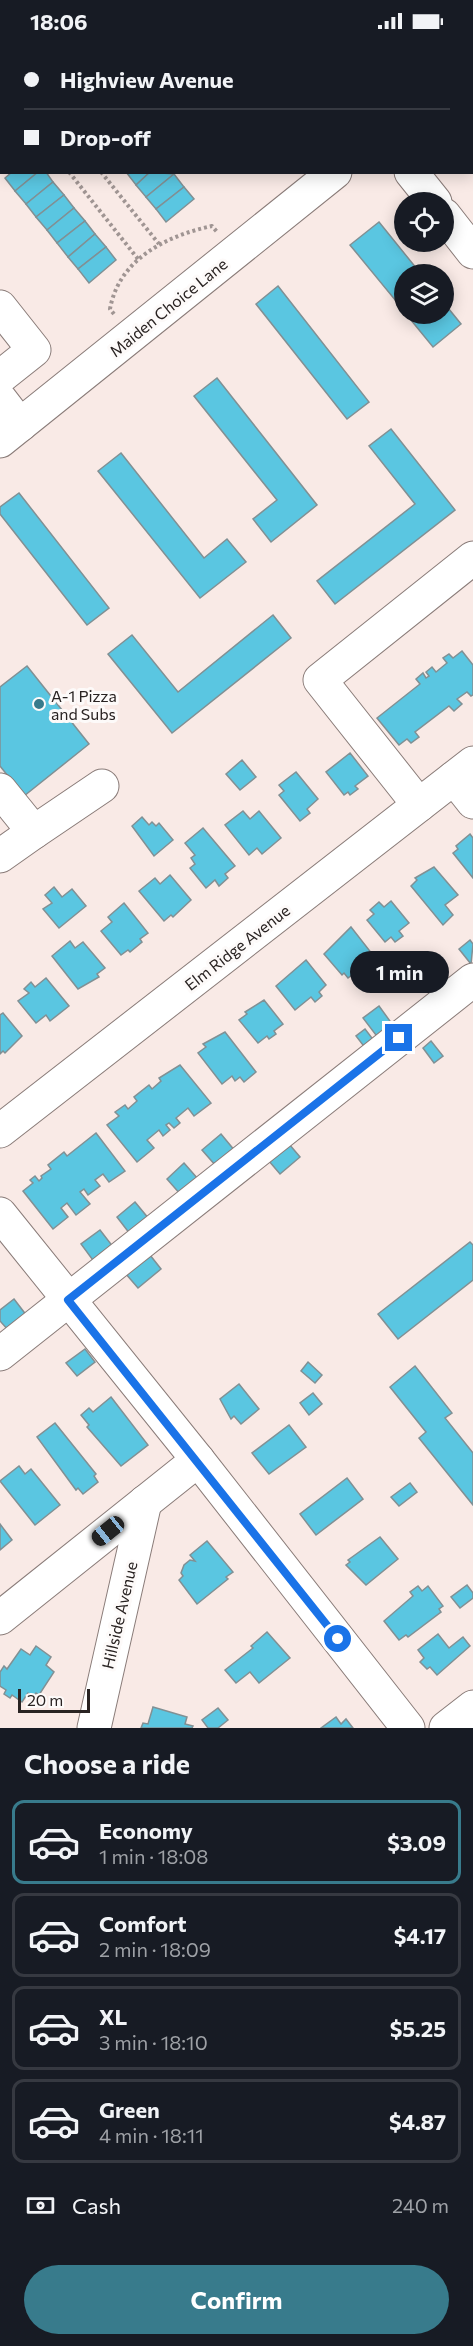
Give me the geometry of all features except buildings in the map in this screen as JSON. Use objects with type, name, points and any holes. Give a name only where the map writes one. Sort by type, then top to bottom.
[{"type":"street","name":"Maiden Choice Lane","points":[[10,433],[236,254],[333,174]]},
{"type":"street","points":[[413,174],[427,192]]},
{"type":"street","points":[[454,228],[473,252]]},
{"type":"street","points":[[0,307],[34,350],[0,377]]},
{"type":"street","points":[[0,399],[10,433]]},
{"type":"street","points":[[420,805],[320,680],[473,558]]},
{"type":"street","name":"Elm Ridge Avenue","points":[[0,1131],[420,805],[467,781]]},
{"type":"street","points":[[2,851],[102,786]]},
{"type":"street","points":[[0,790],[34,832]]},
{"type":"street","points":[[0,1354],[473,980]]},
{"type":"street","points":[[0,1214],[198,1460],[408,1728]]},
{"type":"street","points":[[0,1618],[198,1460]]},
{"type":"street","name":"Hillside Avenue","points":[[94,1728],[144,1502]]},
{"type":"street","points":[[446,1728],[473,1707]]},
{"type":"path","points":[[71,174],[138,259]]},
{"type":"path","points":[[103,174],[159,244]]},
{"type":"path","points":[[133,335],[110,309],[112,298],[138,259],[159,244],[212,226],[236,254]]},
{"type":"place","name":"A-1 Pizza and Subs","points":[[39,704]]},
{"type":"route","points":[[338,1639],[198,1460],[68,1300],[399,1038]]}]
